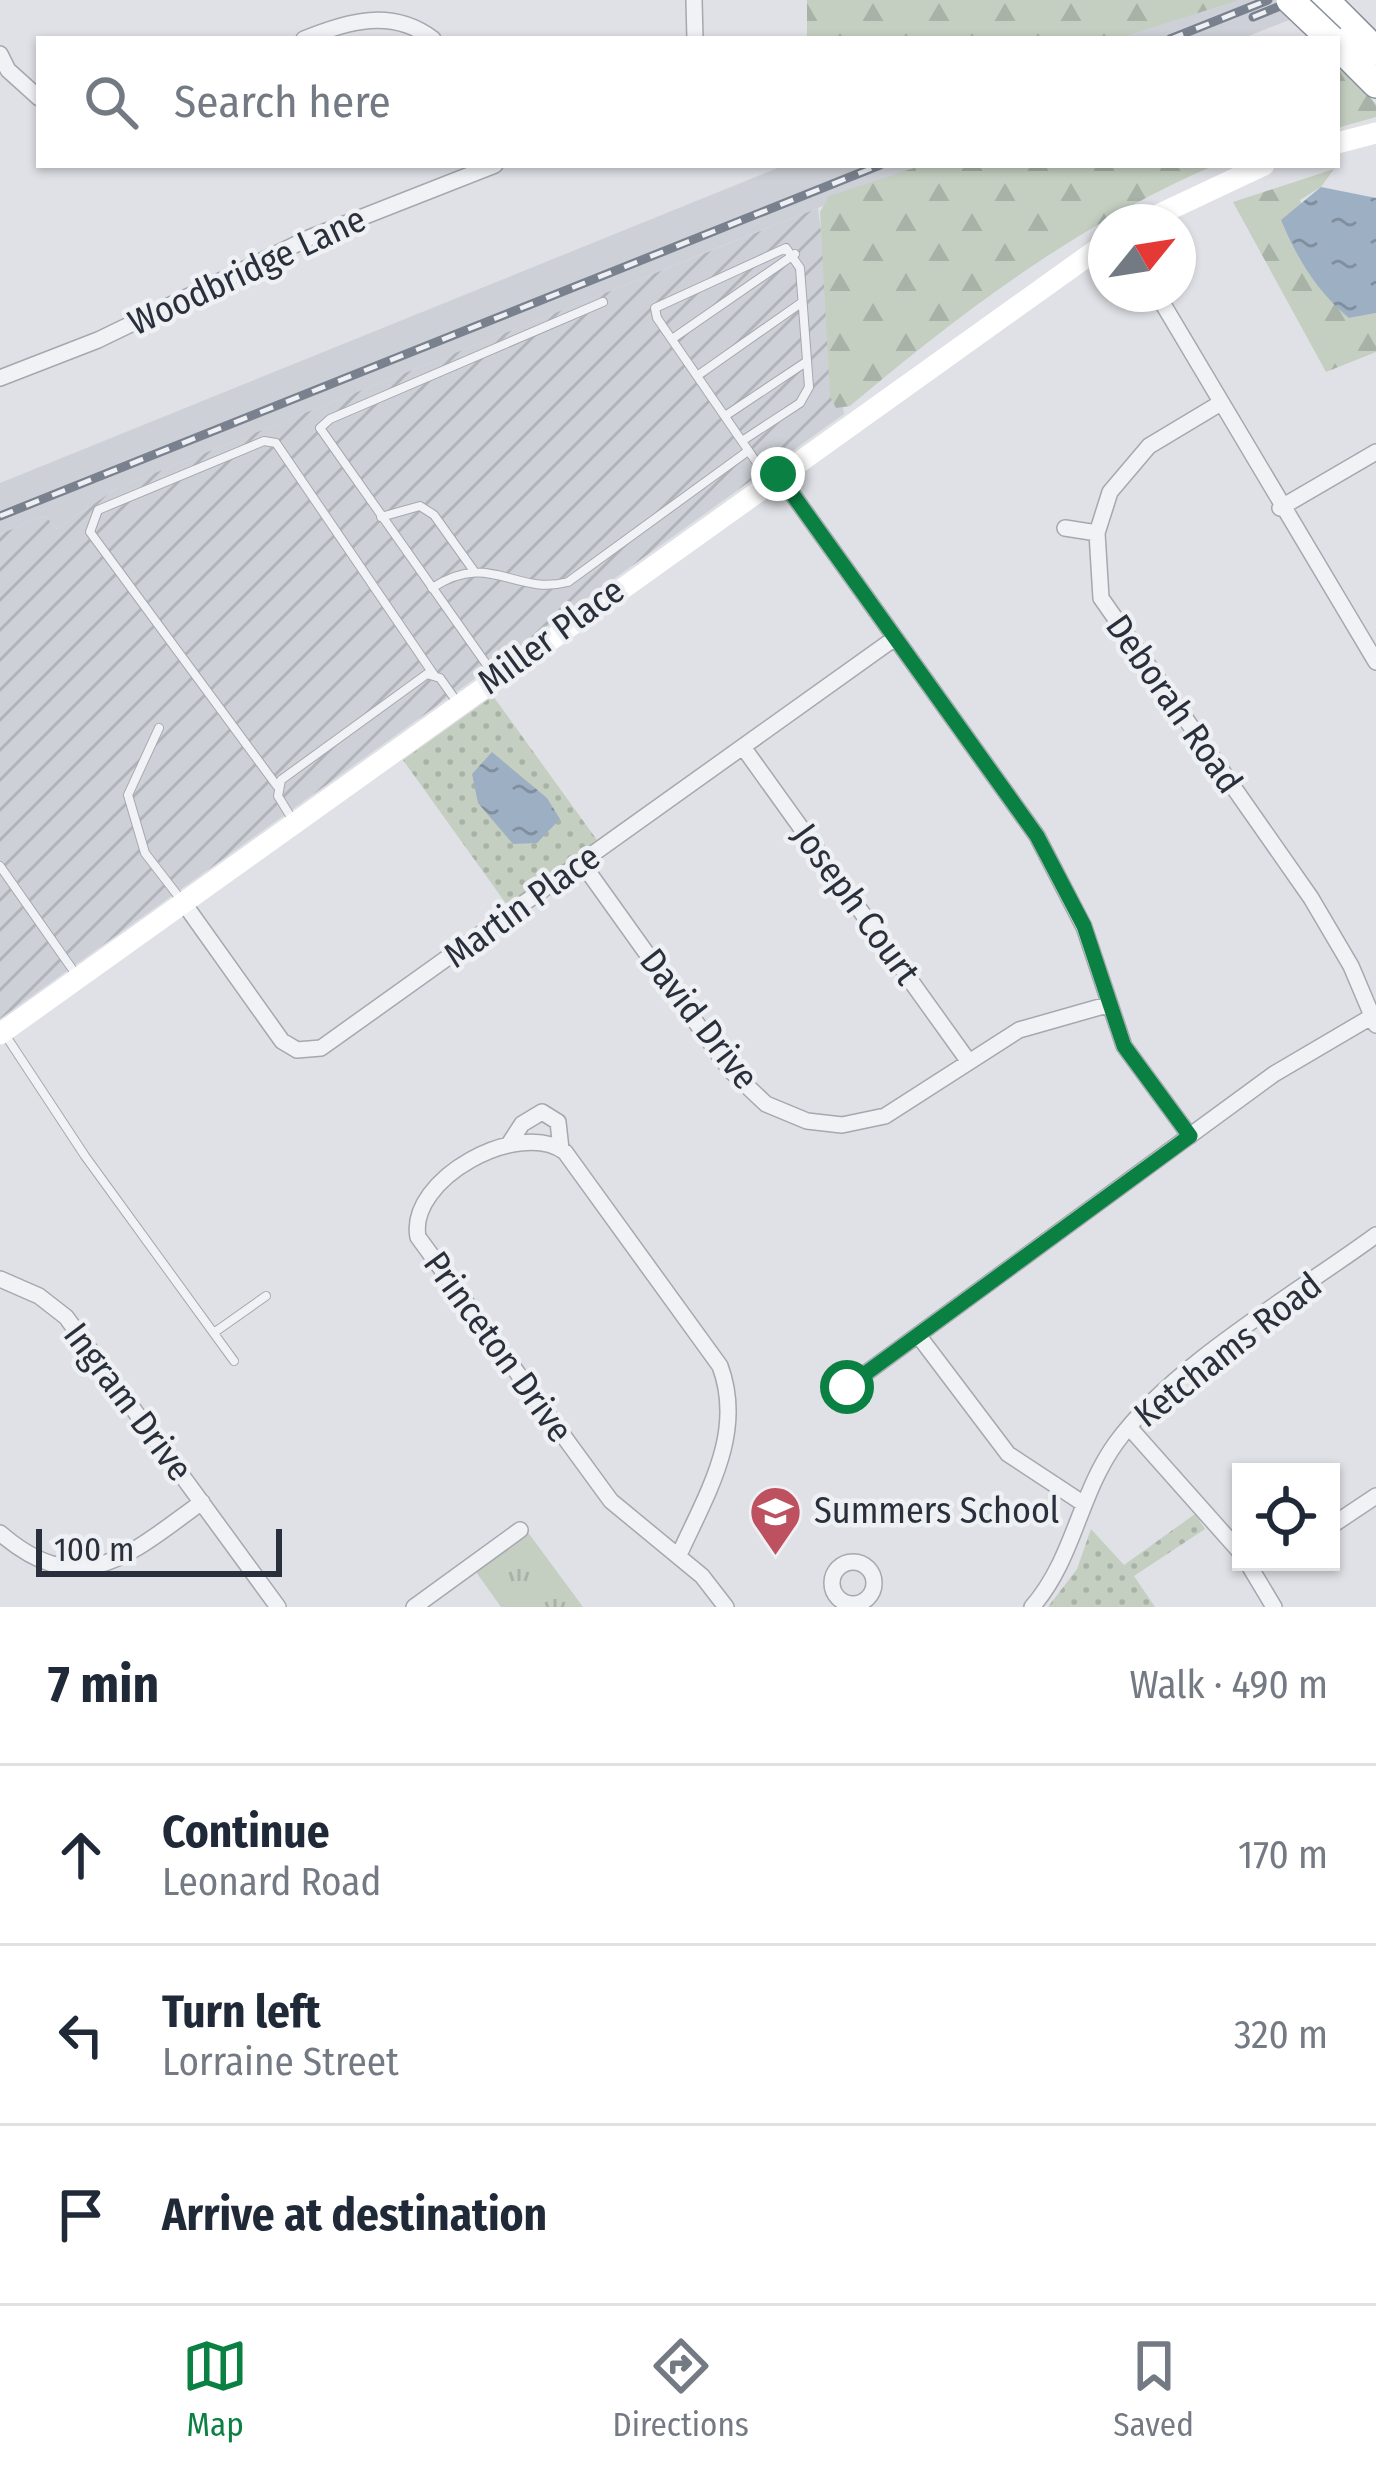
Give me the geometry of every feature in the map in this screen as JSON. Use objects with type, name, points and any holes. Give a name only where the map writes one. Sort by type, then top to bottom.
[{"type":"highway","points":[[1290,0],[1335,36]]},
{"type":"highway","points":[[1324,0],[1338,36]]},
{"type":"highway","points":[[1340,40],[1376,51]]},
{"type":"highway","points":[[1340,40],[1376,84]]},
{"type":"street","points":[[694,0],[694,36]]},
{"type":"street","points":[[312,36],[352,21],[382,19],[413,26],[428,36]]},
{"type":"street","points":[[0,54],[8,70],[36,95]]},
{"type":"street","points":[[1340,142],[1376,133]]},
{"type":"street","name":"Woodbridge Lane","points":[[0,378],[98,340],[309,238],[487,168]]},
{"type":"street","points":[[1181,204],[1258,168]]},
{"type":"street","name":"Miller Place","points":[[1,1033],[1088,256]]},
{"type":"street","points":[[1167,312],[1376,662]]},
{"type":"street","name":"Deborah Road","points":[[1220,404],[1149,446],[1126,467],[1110,492],[1096,533],[1101,598],[1113,622],[1311,898],[1351,966],[1374,1021]]},
{"type":"street","points":[[1280,508],[1376,452]]},
{"type":"street","points":[[774,477],[895,638],[1063,880],[1124,1046],[1190,1136]]},
{"type":"street","points":[[1065,528],[1096,533]]},
{"type":"street","name":"Martin Place","points":[[183,902],[282,1041],[309,1051],[333,1041],[895,638]]},
{"type":"street","name":"Joseph Court","points":[[743,747],[969,1062]]},
{"type":"street","name":"David Drive","points":[[582,863],[730,1070],[766,1104],[807,1121],[868,1121],[925,1095],[1019,1030],[1107,1005]]},
{"type":"street","points":[[847,1387],[1274,1074],[1374,1021]]},
{"type":"street","name":"Princeton Drive","points":[[679,1555],[730,1426],[732,1398],[698,1332],[561,1149],[558,1122],[542,1112],[522,1124],[509,1144],[460,1170],[426,1196],[417,1213],[418,1237],[611,1501],[679,1555],[725,1607]]},
{"type":"street","points":[[509,1144],[544,1142],[561,1149]]},
{"type":"street","name":"Ketchams Road","points":[[1032,1607],[1058,1573],[1103,1463],[1129,1427],[1174,1383],[1376,1235]]},
{"type":"street","name":"Ingram Drive","points":[[0,1279],[39,1296],[66,1317],[278,1607]]},
{"type":"street","points":[[918,1335],[1008,1454],[1084,1504]]},
{"type":"street","points":[[1129,1427],[1232,1543]]},
{"type":"street","points":[[1340,1520],[1376,1496]]},
{"type":"street","points":[[0,1533],[46,1564],[91,1569],[140,1547],[202,1502]]},
{"type":"street","points":[[415,1607],[520,1530]]},
{"type":"street","points":[[1252,1571],[1274,1607]]},
{"type":"street","points":[[818,1607],[836,1594]]},
{"type":"lane","points":[[742,441],[806,398],[802,302],[795,254],[786,248],[655,308],[748,451],[774,477]]},
{"type":"lane","points":[[672,339],[795,254]]},
{"type":"lane","points":[[495,676],[320,433],[323,423],[603,302]]},
{"type":"lane","points":[[697,376],[802,302]]},
{"type":"lane","points":[[725,416],[807,362]]},
{"type":"lane","points":[[294,822],[277,787],[90,532],[98,510],[264,441],[276,443],[458,704]]},
{"type":"lane","points":[[432,588],[458,572],[568,582],[748,451]]},
{"type":"lane","points":[[381,517],[420,506],[434,515],[475,572]]},
{"type":"lane","points":[[277,787],[427,674],[434,675]]},
{"type":"lane","points":[[159,728],[128,795],[145,854],[183,902]]},
{"type":"lane","points":[[0,866],[78,978]]},
{"type":"lane","points":[[1,1033],[234,1361]]},
{"type":"lane","points":[[215,1332],[266,1296]]},
{"type":"shaded area","points":[[1214,0],[1340,0],[1249,36],[1110,36]]},
{"type":"shaded area","points":[[778,168],[917,168],[117,488],[57,529],[45,516],[0,534],[0,483]]},
{"type":"shaded area","points":[[818,208],[844,414],[0,1019],[0,534],[45,516],[57,529],[117,488]]},
{"type":"green space","points":[[807,0],[1239,0],[1125,36],[807,36]]},
{"type":"green space","points":[[1340,65],[1376,104],[1376,117],[1340,127]]},
{"type":"green space","points":[[914,168],[1208,168],[1135,204],[1088,204],[1088,231],[979,303],[850,406],[836,408],[830,396],[820,212],[829,196]]},
{"type":"green space","points":[[1334,169],[1321,187],[1300,200],[1349,318],[1376,313],[1376,352],[1326,372],[1233,202]]},
{"type":"green space","points":[[493,696],[597,840],[507,905],[403,760]]},
{"type":"green space","points":[[1195,1514],[1205,1529],[1134,1576],[1155,1607],[1048,1607],[1077,1569],[1091,1529],[1124,1565]]},
{"type":"green space","points":[[524,1527],[583,1607],[501,1607],[471,1565]]},
{"type":"water","points":[[1321,187],[1376,198],[1376,313],[1349,318],[1337,307],[1309,274],[1281,220]]},
{"type":"water","points":[[492,752],[547,798],[560,819],[537,843],[513,844],[478,803],[472,774]]},
{"type":"railway","points":[[1178,36],[1268,0]]},
{"type":"railway","points":[[1253,17],[1295,0]]},
{"type":"railway","points":[[0,516],[872,168]]},
{"type":"place","name":"Summers School","points":[[775,1557]]},
{"type":"route","points":[[778,474],[1037,836],[1084,926],[1124,1046],[1190,1136],[847,1387]]}]
